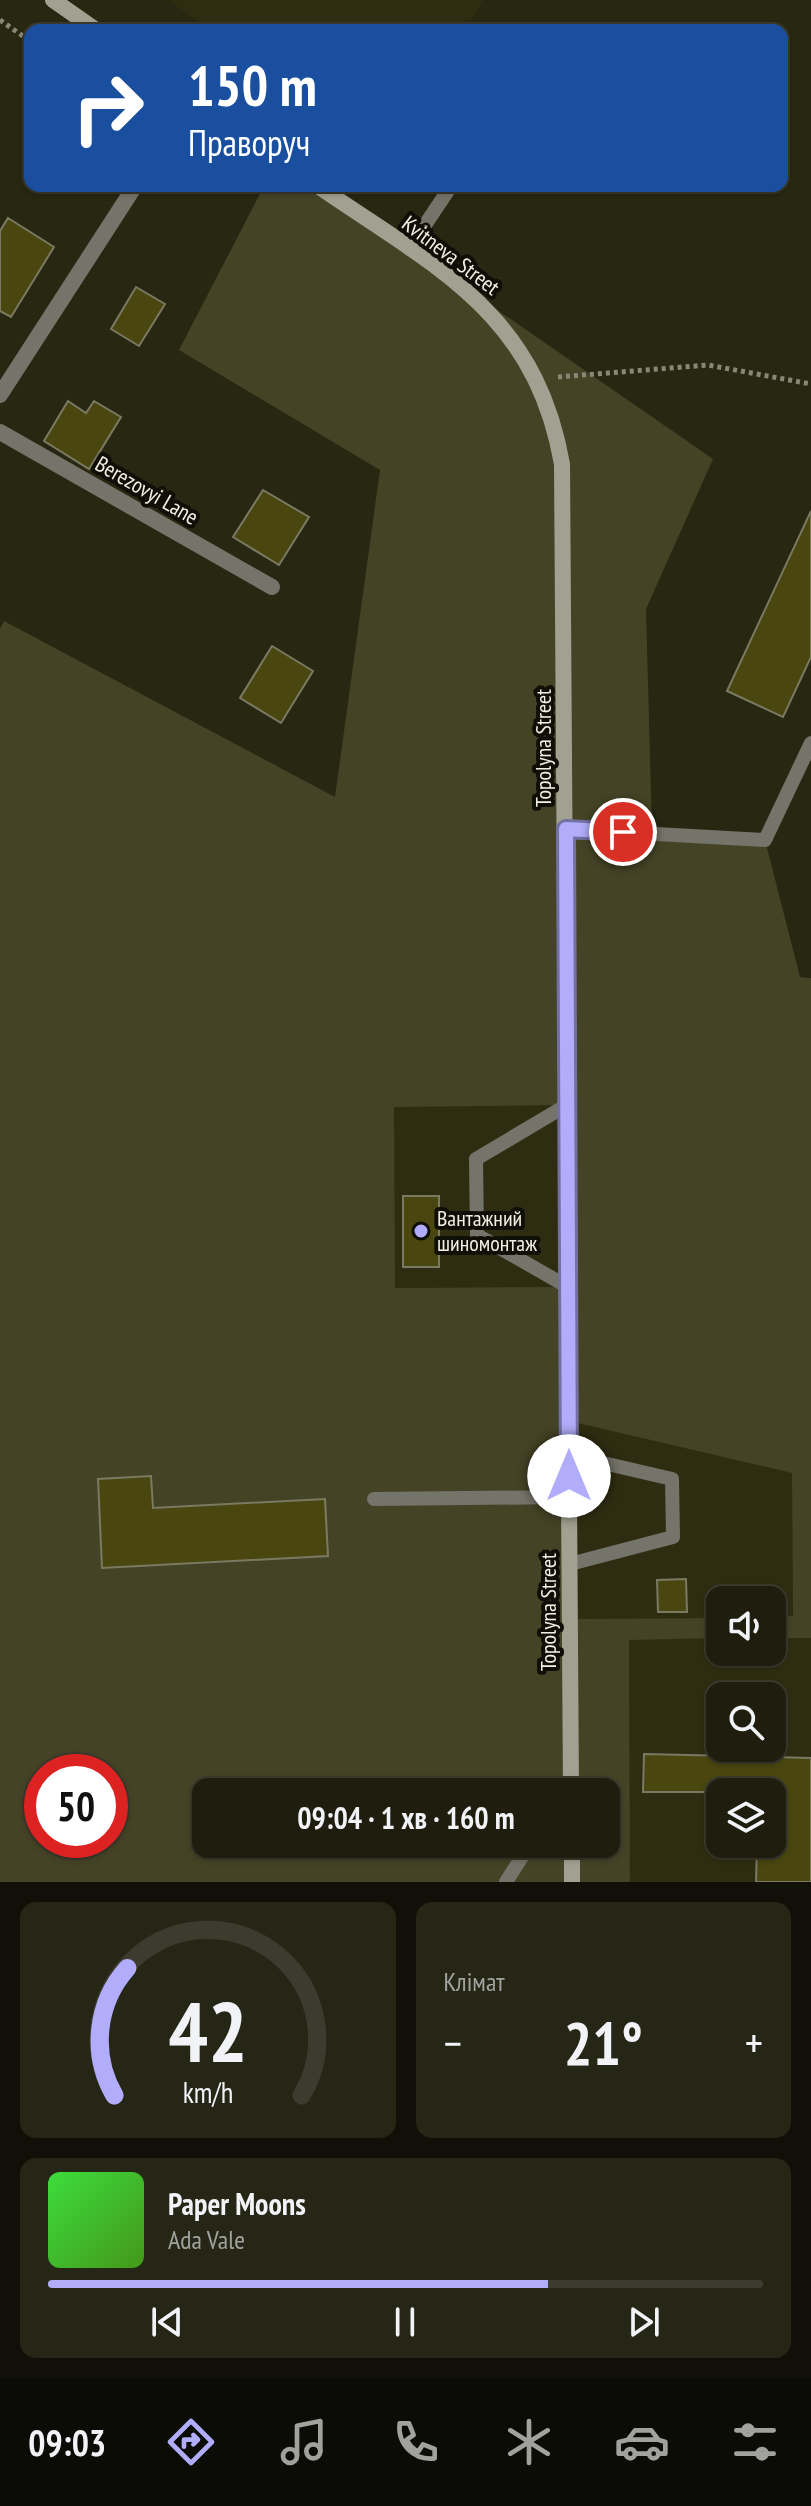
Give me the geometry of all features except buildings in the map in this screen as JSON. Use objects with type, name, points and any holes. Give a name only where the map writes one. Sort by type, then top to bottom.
[{"type":"main road","points":[[53,0],[87,24]]},
{"type":"main road","name":"Kvitneva Street","points":[[327,192],[483,305],[513,340],[537,379]]},
{"type":"main road","name":"Topolyna Street","points":[[537,379],[553,421],[562,464],[571,1778]]},
{"type":"main road","points":[[572,1858],[572,1882]]},
{"type":"street","points":[[0,395],[131,192]]},
{"type":"street","name":"Berezovyi Lane","points":[[0,432],[272,587]]},
{"type":"lane","points":[[409,249],[447,192]]},
{"type":"lane","points":[[566,829],[765,840],[811,743]]},
{"type":"lane","points":[[567,1105],[476,1159],[477,1235],[568,1287]]},
{"type":"lane","points":[[569,1455],[672,1479],[673,1537],[570,1564]]},
{"type":"lane","points":[[374,1499],[569,1497]]},
{"type":"lane","points":[[506,1882],[521,1858]]},
{"type":"path","points":[[0,20],[24,37]]},
{"type":"path","points":[[537,379],[708,365],[811,384]]},
{"type":"shaded area","points":[[168,0],[483,0],[469,24],[202,24]]},
{"type":"shaded area","points":[[261,192],[327,192],[713,459],[646,609],[652,833],[765,840],[800,977],[811,978],[811,1638],[786,1638],[786,1616],[793,1616],[792,1473],[569,1421],[570,1619],[706,1618],[706,1638],[629,1640],[630,1882],[0,1882],[0,629],[4,621],[335,797],[380,470],[179,350]],"holes":[[[567,1105],[568,1287],[395,1288],[394,1107]]]},
{"type":"shaded area","points":[[567,1105],[568,1287],[394,1288],[393,1107]]},
{"type":"shaded area","points":[[569,1421],[792,1473],[793,1617],[786,1617],[786,1586],[706,1586],[706,1618],[570,1619]]},
{"type":"shaded area","points":[[706,1638],[706,1666],[786,1666],[786,1638],[811,1638],[811,1882],[630,1882],[629,1639]]},
{"type":"place","name":"Вантажний шиномонтаж","points":[[421,1231]]},
{"type":"route","points":[[569,1476],[566,829],[623,832]]}]
